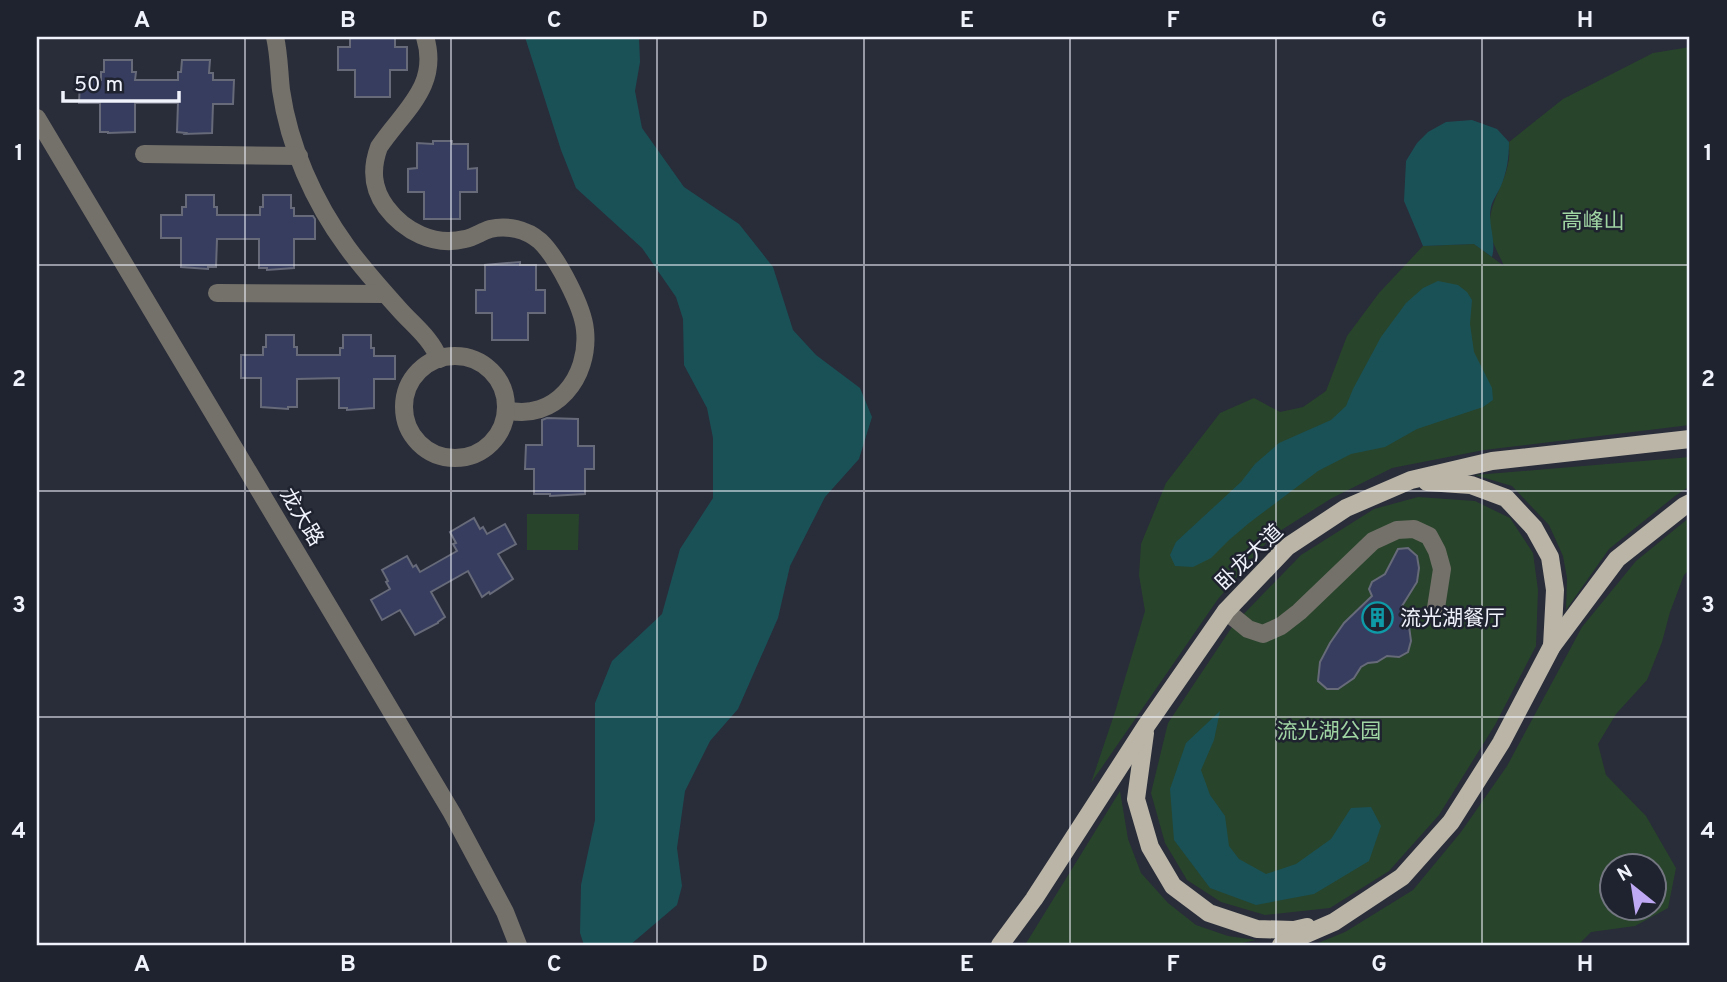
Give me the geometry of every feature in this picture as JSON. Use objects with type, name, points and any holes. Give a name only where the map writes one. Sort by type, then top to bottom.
[{"type":"main road","name":"卧龙大道","points":[[1000,945],[1055,868],[1146,726],[1226,611],[1287,547],[1346,508],[1411,480],[1492,461],[1690,439]]},
{"type":"main road","points":[[1411,480],[1471,485],[1506,498],[1534,528],[1550,556],[1555,590],[1552,646]]},
{"type":"main road","points":[[1280,945],[1334,922],[1402,877],[1451,822],[1502,743],[1552,646],[1617,559],[1690,503]]},
{"type":"main road","points":[[1146,726],[1136,799],[1150,847],[1173,886],[1209,913],[1257,929],[1294,930],[1334,922]]},
{"type":"street","points":[[275,37],[285,107],[299,156],[313,190],[335,231],[386,294],[429,341],[439,359]]},
{"type":"street","points":[[425,37],[429,63],[426,81],[411,106],[379,147],[373,165],[374,181],[381,200],[409,229],[431,239],[452,241],[499,228],[520,230],[530,235],[539,241],[552,257],[577,303],[584,322],[586,346],[583,359],[579,372],[564,395],[537,411],[518,413],[506,410]]},
{"type":"street","name":"龙大路","points":[[37,118],[452,813],[505,912],[518,945]]},
{"type":"street","points":[[145,155],[299,156]]},
{"type":"street","points":[[217,293],[386,294]]},
{"type":"street","points":[[466,357],[485,366],[493,373],[504,392],[506,410],[499,433],[475,454],[454,458],[434,454],[410,433],[404,412],[406,391],[417,373],[439,359],[466,357]]},
{"type":"street","points":[[1226,611],[1248,629],[1263,634],[1281,626],[1299,612],[1373,541],[1398,530],[1413,529],[1429,536],[1437,551],[1442,569],[1436,608]]},
{"type":"green space","name":"高峰山","points":[[1690,47],[1690,425],[1484,450],[1392,468],[1332,498],[1272,536],[1218,599],[1091,783],[1145,611],[1139,575],[1141,544],[1166,483],[1220,413],[1254,398],[1280,412],[1303,407],[1326,391],[1347,336],[1379,293],[1423,246],[1474,244],[1504,266],[1492,239],[1490,220],[1508,164],[1509,142],[1563,99],[1653,53]]},
{"type":"green space","points":[[1690,457],[1690,486],[1609,549],[1566,610],[1567,578],[1563,556],[1549,525],[1512,486],[1475,475]]},
{"type":"green space","name":"流光湖公园","points":[[1418,497],[1475,501],[1510,518],[1533,553],[1538,590],[1536,646],[1495,725],[1439,815],[1389,871],[1330,908],[1265,915],[1221,902],[1187,880],[1165,843],[1151,793],[1168,723],[1234,624],[1301,555],[1374,509]]},
{"type":"green space","points":[[527,514],[579,514],[578,550],[527,550]]},
{"type":"green space","points":[[1690,517],[1690,569],[1684,575],[1647,680],[1616,714],[1598,744],[1606,775],[1646,816],[1667,852],[1598,852],[1598,922],[1642,922],[1635,926],[1591,932],[1578,945],[1313,945],[1345,932],[1413,890],[1461,832],[1507,766],[1582,627],[1636,561]]},
{"type":"green space","points":[[1120,791],[1128,839],[1141,873],[1168,903],[1196,925],[1228,936],[1256,940],[1233,945],[1025,945]]},
{"type":"green space","points":[[1668,854],[1676,868],[1668,908]]},
{"type":"shaded area","points":[[525,37],[639,37],[640,62],[635,91],[642,128],[684,187],[739,224],[773,267],[793,330],[816,355],[860,388],[872,417],[859,459],[825,497],[790,566],[778,618],[738,709],[710,741],[685,791],[677,848],[682,886],[677,905],[630,945],[584,945],[580,933],[581,885],[595,820],[595,703],[612,661],[662,614],[680,549],[713,498],[713,438],[707,408],[684,365],[683,319],[676,297],[642,248],[576,188]]},
{"type":"shaded area","points":[[1472,120],[1497,129],[1509,142],[1505,175],[1491,207],[1492,257],[1474,244],[1423,246],[1404,201],[1406,161],[1417,143],[1428,132],[1446,122]]},
{"type":"shaded area","points":[[1438,281],[1458,285],[1472,300],[1470,324],[1474,352],[1492,388],[1493,400],[1483,407],[1417,429],[1385,447],[1351,454],[1318,471],[1249,523],[1211,558],[1193,567],[1175,566],[1170,555],[1176,542],[1241,482],[1255,464],[1279,443],[1331,420],[1346,406],[1381,337],[1406,303],[1423,288]]},
{"type":"shaded area","points":[[1220,711],[1214,740],[1201,770],[1210,795],[1225,816],[1229,846],[1239,859],[1266,874],[1296,864],[1331,839],[1351,808],[1371,807],[1381,826],[1369,861],[1314,894],[1256,905],[1210,888],[1174,840],[1170,789],[1186,743]]},
{"type":"building","points":[[350,37],[395,37],[395,47],[407,47],[407,70],[390,70],[390,97],[355,97],[355,70],[338,70],[338,47],[350,47]]},
{"type":"building","points":[[104,60],[132,60],[132,72],[136,72],[135,80],[178,80],[182,60],[210,60],[209,73],[213,73],[213,80],[234,80],[233,104],[213,104],[212,133],[177,132],[178,103],[135,103],[135,132],[100,132],[100,103],[79,103],[80,80],[101,80]]},
{"type":"building","points":[[433,141],[468,144],[468,169],[477,168],[477,192],[460,192],[460,219],[424,219],[424,192],[408,192],[408,169],[417,168],[417,143],[433,144]]},
{"type":"building","points":[[186,195],[214,195],[217,215],[260,215],[263,195],[291,195],[294,216],[313,216],[315,219],[315,239],[294,239],[294,268],[259,268],[259,239],[217,239],[216,267],[181,267],[181,238],[161,238],[161,215],[182,215],[182,207],[186,207]]},
{"type":"building","points":[[520,262],[520,265],[536,265],[536,290],[545,290],[545,313],[528,313],[528,340],[492,340],[492,313],[476,313],[476,290],[485,290],[485,265]]},
{"type":"building","points":[[266,335],[294,335],[297,355],[340,355],[343,335],[371,335],[374,356],[395,356],[395,379],[374,379],[374,408],[339,408],[339,378],[297,379],[297,407],[261,407],[261,378],[241,378],[241,355],[263,355]]},
{"type":"building","points":[[578,419],[578,446],[594,446],[594,469],[585,469],[585,494],[534,494],[534,469],[525,469],[526,445],[542,445],[542,420]]},
{"type":"building","points":[[474,518],[480,529],[483,527],[487,534],[505,524],[516,544],[498,554],[513,579],[482,597],[468,571],[431,592],[445,617],[415,635],[400,610],[382,620],[371,600],[390,589],[382,570],[407,556],[413,567],[416,565],[420,572],[457,551],[450,532]]},
{"type":"building","name":"流光湖餐厅","points":[[1408,548],[1417,556],[1419,568],[1417,582],[1402,606],[1411,641],[1408,652],[1399,657],[1387,656],[1377,662],[1368,663],[1361,667],[1354,678],[1338,689],[1327,689],[1318,681],[1320,662],[1330,643],[1344,623],[1372,596],[1369,589],[1372,582],[1385,574],[1398,549]]},
{"type":"place","name":"流光湖餐厅","points":[[1377,618]]}]
